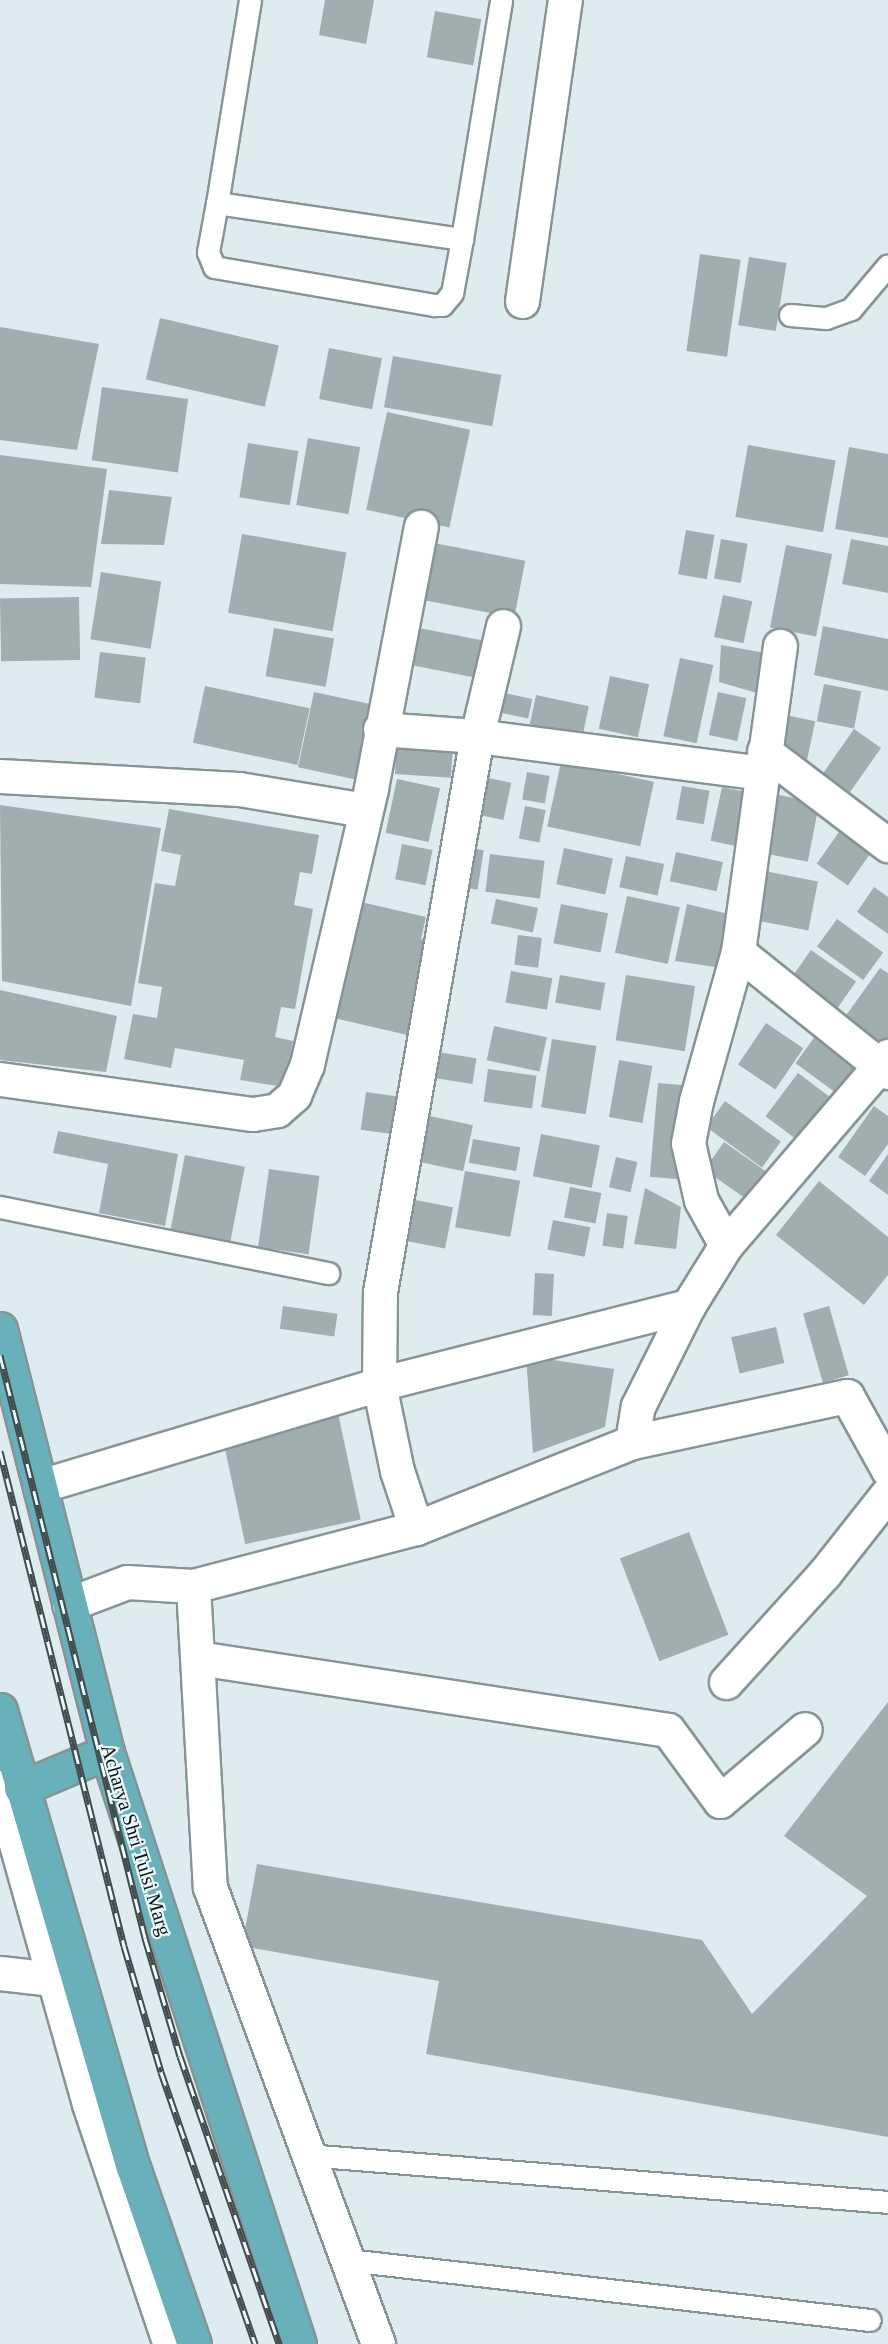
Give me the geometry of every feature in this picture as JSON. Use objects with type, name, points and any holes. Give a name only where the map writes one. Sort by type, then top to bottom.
[{"type":"highway","name":"Acharya Shri Tulsi Marg","points":[[0,1329],[107,1752],[299,2344]]},
{"type":"highway","points":[[0,1710],[11,1788],[133,2167],[194,2344]]},
{"type":"highway","points":[[11,1788],[107,1752]]},
{"type":"street","points":[[522,301],[565,0]]},
{"type":"street","points":[[0,1079],[224,1113],[253,1114],[277,1110],[294,1095],[307,1064],[366,810],[421,527]]},
{"type":"street","points":[[416,1528],[397,1471],[379,1384],[380,1292],[386,1250],[425,1052],[477,736],[503,626]]},
{"type":"street","points":[[726,1245],[701,1200],[688,1143],[696,1101],[738,952],[762,762],[780,646]]},
{"type":"street","points":[[380,729],[762,762],[888,845]]},
{"type":"street","points":[[0,776],[239,789],[366,810]]},
{"type":"street","points":[[632,1442],[638,1406],[688,1306],[726,1245],[885,1064],[738,952]]},
{"type":"street","points":[[40,1486],[379,1384],[688,1306]]},
{"type":"street","points":[[69,1604],[128,1582],[193,1586],[416,1528],[632,1442],[847,1396],[888,1470]]},
{"type":"street","points":[[726,1682],[824,1574],[888,1493]]},
{"type":"street","points":[[193,1586],[210,1887],[378,2344]]},
{"type":"street","points":[[198,1658],[668,1731],[720,1801],[805,1729]]},
{"type":"street","points":[[11,1788],[53,1979],[89,2104],[170,2344]]},
{"type":"street","points":[[0,1973],[53,1979]]},
{"type":"lane","points":[[250,0],[208,252],[214,267],[435,305],[442,305],[452,293],[501,0]]},
{"type":"lane","points":[[217,203],[462,239]]},
{"type":"lane","points":[[790,315],[826,318],[851,309],[888,265]]},
{"type":"lane","points":[[0,1208],[328,1273]]},
{"type":"lane","points":[[307,2155],[888,2202]]},
{"type":"lane","points":[[348,2260],[870,2320]]},
{"type":"building","points":[[325,0],[374,0],[366,44],[319,35]]},
{"type":"building","points":[[435,11],[481,19],[473,65],[427,57]]},
{"type":"building","points":[[700,254],[741,260],[727,357],[686,351]]},
{"type":"building","points":[[749,257],[787,263],[776,331],[738,325]]},
{"type":"building","points":[[160,318],[279,345],[265,407],[146,379]]},
{"type":"building","points":[[0,327],[99,344],[77,450],[0,440]]},
{"type":"building","points":[[329,348],[382,358],[372,409],[319,399]]},
{"type":"building","points":[[393,356],[501,375],[492,426],[384,407]]},
{"type":"building","points":[[102,387],[188,399],[178,472],[92,460]]},
{"type":"building","points":[[387,412],[470,430],[449,527],[366,510]]},
{"type":"building","points":[[308,438],[360,447],[348,514],[296,505]]},
{"type":"building","points":[[248,443],[298,451],[290,505],[239,497]]},
{"type":"building","points":[[748,445],[836,460],[823,532],[735,517]]},
{"type":"building","points":[[849,447],[888,454],[888,538],[835,529]]},
{"type":"building","points":[[0,455],[107,469],[91,587],[0,584]]},
{"type":"building","points":[[109,490],[172,497],[164,545],[101,544]]},
{"type":"building","points":[[686,530],[715,535],[707,579],[678,574]]},
{"type":"building","points":[[242,534],[346,552],[332,631],[228,613]]},
{"type":"building","points":[[721,539],[748,544],[741,583],[714,578]]},
{"type":"building","points":[[851,539],[888,546],[888,593],[842,584]]},
{"type":"building","points":[[434,543],[525,561],[514,618],[423,600]]},
{"type":"building","points":[[786,545],[832,554],[816,636],[770,627]]},
{"type":"building","points":[[101,572],[161,582],[151,649],[90,639]]},
{"type":"building","points":[[723,595],[752,601],[743,643],[714,637]]},
{"type":"building","points":[[79,597],[80,660],[1,661],[0,598]]},
{"type":"building","points":[[409,626],[486,641],[478,678],[402,663]]},
{"type":"building","points":[[823,626],[888,639],[888,691],[814,675]]},
{"type":"building","points":[[274,628],[334,639],[326,687],[265,676]]},
{"type":"building","points":[[721,645],[765,653],[757,693],[719,682]]},
{"type":"building","points":[[100,652],[146,658],[140,703],[94,698]]},
{"type":"building","points":[[680,658],[713,665],[697,743],[663,736]]},
{"type":"building","points":[[610,676],[649,684],[638,737],[599,729]]},
{"type":"building","points":[[824,684],[861,691],[854,729],[817,721]]},
{"type":"building","points":[[205,686],[310,708],[298,765],[193,743]]},
{"type":"building","points":[[314,692],[374,705],[358,780],[298,767]]},
{"type":"building","points":[[718,692],[746,698],[737,741],[709,735]]},
{"type":"building","points":[[504,693],[532,699],[528,719],[500,713]]},
{"type":"building","points":[[536,695],[589,706],[583,736],[530,724]]},
{"type":"building","points":[[781,714],[815,721],[807,759],[773,752]]},
{"type":"building","points":[[854,729],[881,748],[848,795],[821,776]]},
{"type":"building","points":[[397,745],[453,749],[451,778],[395,774]]},
{"type":"building","points":[[561,762],[654,782],[640,846],[547,827]]},
{"type":"building","points":[[527,772],[550,776],[545,804],[522,800]]},
{"type":"building","points":[[479,776],[511,783],[503,820],[471,813]]},
{"type":"building","points":[[397,779],[440,788],[429,842],[386,833]]},
{"type":"building","points":[[682,786],[710,791],[704,824],[676,819]]},
{"type":"building","points":[[722,787],[755,794],[744,848],[711,841]]},
{"type":"building","points":[[779,795],[819,803],[808,862],[768,854]]},
{"type":"building","points":[[0,805],[161,828],[131,1006],[2,981]]},
{"type":"building","points":[[525,806],[546,810],[539,842],[519,838]]},
{"type":"building","points":[[169,809],[319,835],[312,874],[300,872],[294,905],[313,909],[295,1009],[281,1007],[275,1037],[293,1041],[284,1087],[240,1080],[244,1060],[175,1048],[171,1068],[124,1059],[133,1014],[157,1018],[162,987],[138,983],[155,883],[175,886],[181,855],[161,851]]},
{"type":"building","points":[[846,822],[877,844],[848,886],[817,864]]},
{"type":"building","points":[[402,844],[432,850],[426,885],[395,879]]},
{"type":"building","points":[[464,847],[484,850],[477,890],[458,887]]},
{"type":"building","points":[[564,848],[613,858],[605,895],[556,884]]},
{"type":"building","points":[[676,852],[723,862],[717,891],[670,881]]},
{"type":"building","points":[[490,854],[545,861],[540,898],[485,892]]},
{"type":"building","points":[[626,856],[664,864],[657,895],[619,887]]},
{"type":"building","points":[[759,870],[818,881],[808,931],[749,919]]},
{"type":"building","points":[[874,887],[888,897],[888,934],[857,912]]},
{"type":"building","points":[[627,896],[680,907],[668,964],[615,953]]},
{"type":"building","points":[[348,899],[426,917],[421,939],[438,943],[416,1037],[321,1015]]},
{"type":"building","points":[[496,899],[538,908],[533,932],[491,923]]},
{"type":"building","points":[[561,904],[608,913],[600,952],[553,943]]},
{"type":"building","points":[[687,904],[737,916],[722,968],[675,961]]},
{"type":"building","points":[[837,919],[883,953],[863,980],[817,947]]},
{"type":"building","points":[[518,935],[542,938],[538,968],[514,965]]},
{"type":"building","points":[[811,950],[856,982],[830,1018],[785,987]]},
{"type":"building","points":[[880,968],[888,973],[888,1040],[882,1049],[842,1021]]},
{"type":"building","points":[[511,971],[552,978],[547,1010],[505,1003]]},
{"type":"building","points":[[560,975],[605,983],[600,1011],[555,1003]]},
{"type":"building","points":[[626,975],[695,986],[685,1051],[616,1040]]},
{"type":"building","points":[[0,990],[117,1016],[106,1072],[0,1060]]},
{"type":"building","points":[[766,1023],[803,1048],[775,1090],[738,1064]]},
{"type":"building","points":[[494,1026],[547,1037],[540,1071],[487,1060]]},
{"type":"building","points":[[819,1031],[861,1062],[838,1094],[795,1063]]},
{"type":"building","points":[[552,1039],[596,1046],[586,1114],[541,1107]]},
{"type":"building","points":[[437,1052],[477,1058],[472,1084],[433,1078]]},
{"type":"building","points":[[619,1060],[652,1066],[642,1123],[609,1117]]},
{"type":"building","points":[[488,1069],[537,1076],[532,1108],[483,1102]]},
{"type":"building","points":[[798,1073],[833,1099],[801,1143],[766,1116]]},
{"type":"building","points":[[658,1083],[690,1086],[682,1179],[650,1177]]},
{"type":"building","points":[[366,1092],[407,1098],[401,1135],[361,1130]]},
{"type":"building","points":[[725,1101],[781,1142],[762,1167],[706,1127]]},
{"type":"building","points":[[874,1106],[888,1116],[888,1144],[865,1176],[838,1157]]},
{"type":"building","points":[[425,1115],[473,1125],[463,1171],[415,1161]]},
{"type":"building","points":[[58,1131],[178,1154],[165,1226],[99,1213],[108,1164],[53,1153]]},
{"type":"building","points":[[541,1134],[600,1145],[592,1188],[533,1176]]},
{"type":"building","points":[[473,1139],[520,1147],[516,1171],[469,1163]]},
{"type":"building","points":[[724,1142],[768,1173],[749,1201],[704,1170]]},
{"type":"building","points":[[888,1154],[888,1195],[869,1181]]},
{"type":"building","points":[[185,1155],[245,1167],[229,1246],[170,1235]]},
{"type":"building","points":[[616,1157],[637,1162],[630,1192],[609,1187]]},
{"type":"building","points":[[269,1169],[320,1176],[309,1254],[258,1247]]},
{"type":"building","points":[[465,1171],[520,1181],[510,1237],[455,1227]]},
{"type":"building","points":[[819,1181],[888,1237],[888,1275],[864,1305],[776,1235]]},
{"type":"building","points":[[570,1187],[601,1193],[595,1224],[564,1217]]},
{"type":"building","points":[[645,1188],[681,1207],[676,1249],[634,1244]]},
{"type":"building","points":[[405,1198],[453,1207],[445,1249],[397,1239]]},
{"type":"building","points":[[607,1213],[628,1216],[623,1249],[602,1246]]},
{"type":"building","points":[[553,1220],[590,1227],[585,1257],[547,1249]]},
{"type":"building","points":[[535,1273],[554,1274],[552,1316],[533,1315]]},
{"type":"building","points":[[283,1306],[337,1314],[334,1336],[280,1329]]},
{"type":"building","points":[[829,1306],[849,1375],[823,1383],[803,1313]]},
{"type":"building","points":[[776,1327],[784,1363],[740,1373],[731,1337]]},
{"type":"building","points":[[526,1356],[614,1369],[605,1427],[533,1453]]},
{"type":"building","points":[[338,1413],[361,1520],[245,1544],[223,1438]]},
{"type":"building","points":[[689,1532],[728,1635],[659,1661],[620,1559]]},
{"type":"building","points":[[888,1702],[888,2137],[426,2054],[439,1981],[242,1946],[257,1864],[702,1940],[752,2014],[867,1896],[784,1836]]},
{"type":"railway","points":[[0,1355],[145,1938],[180,2056],[279,2344]]},
{"type":"railway","points":[[0,1451],[124,1946],[161,2072],[255,2344]]}]
